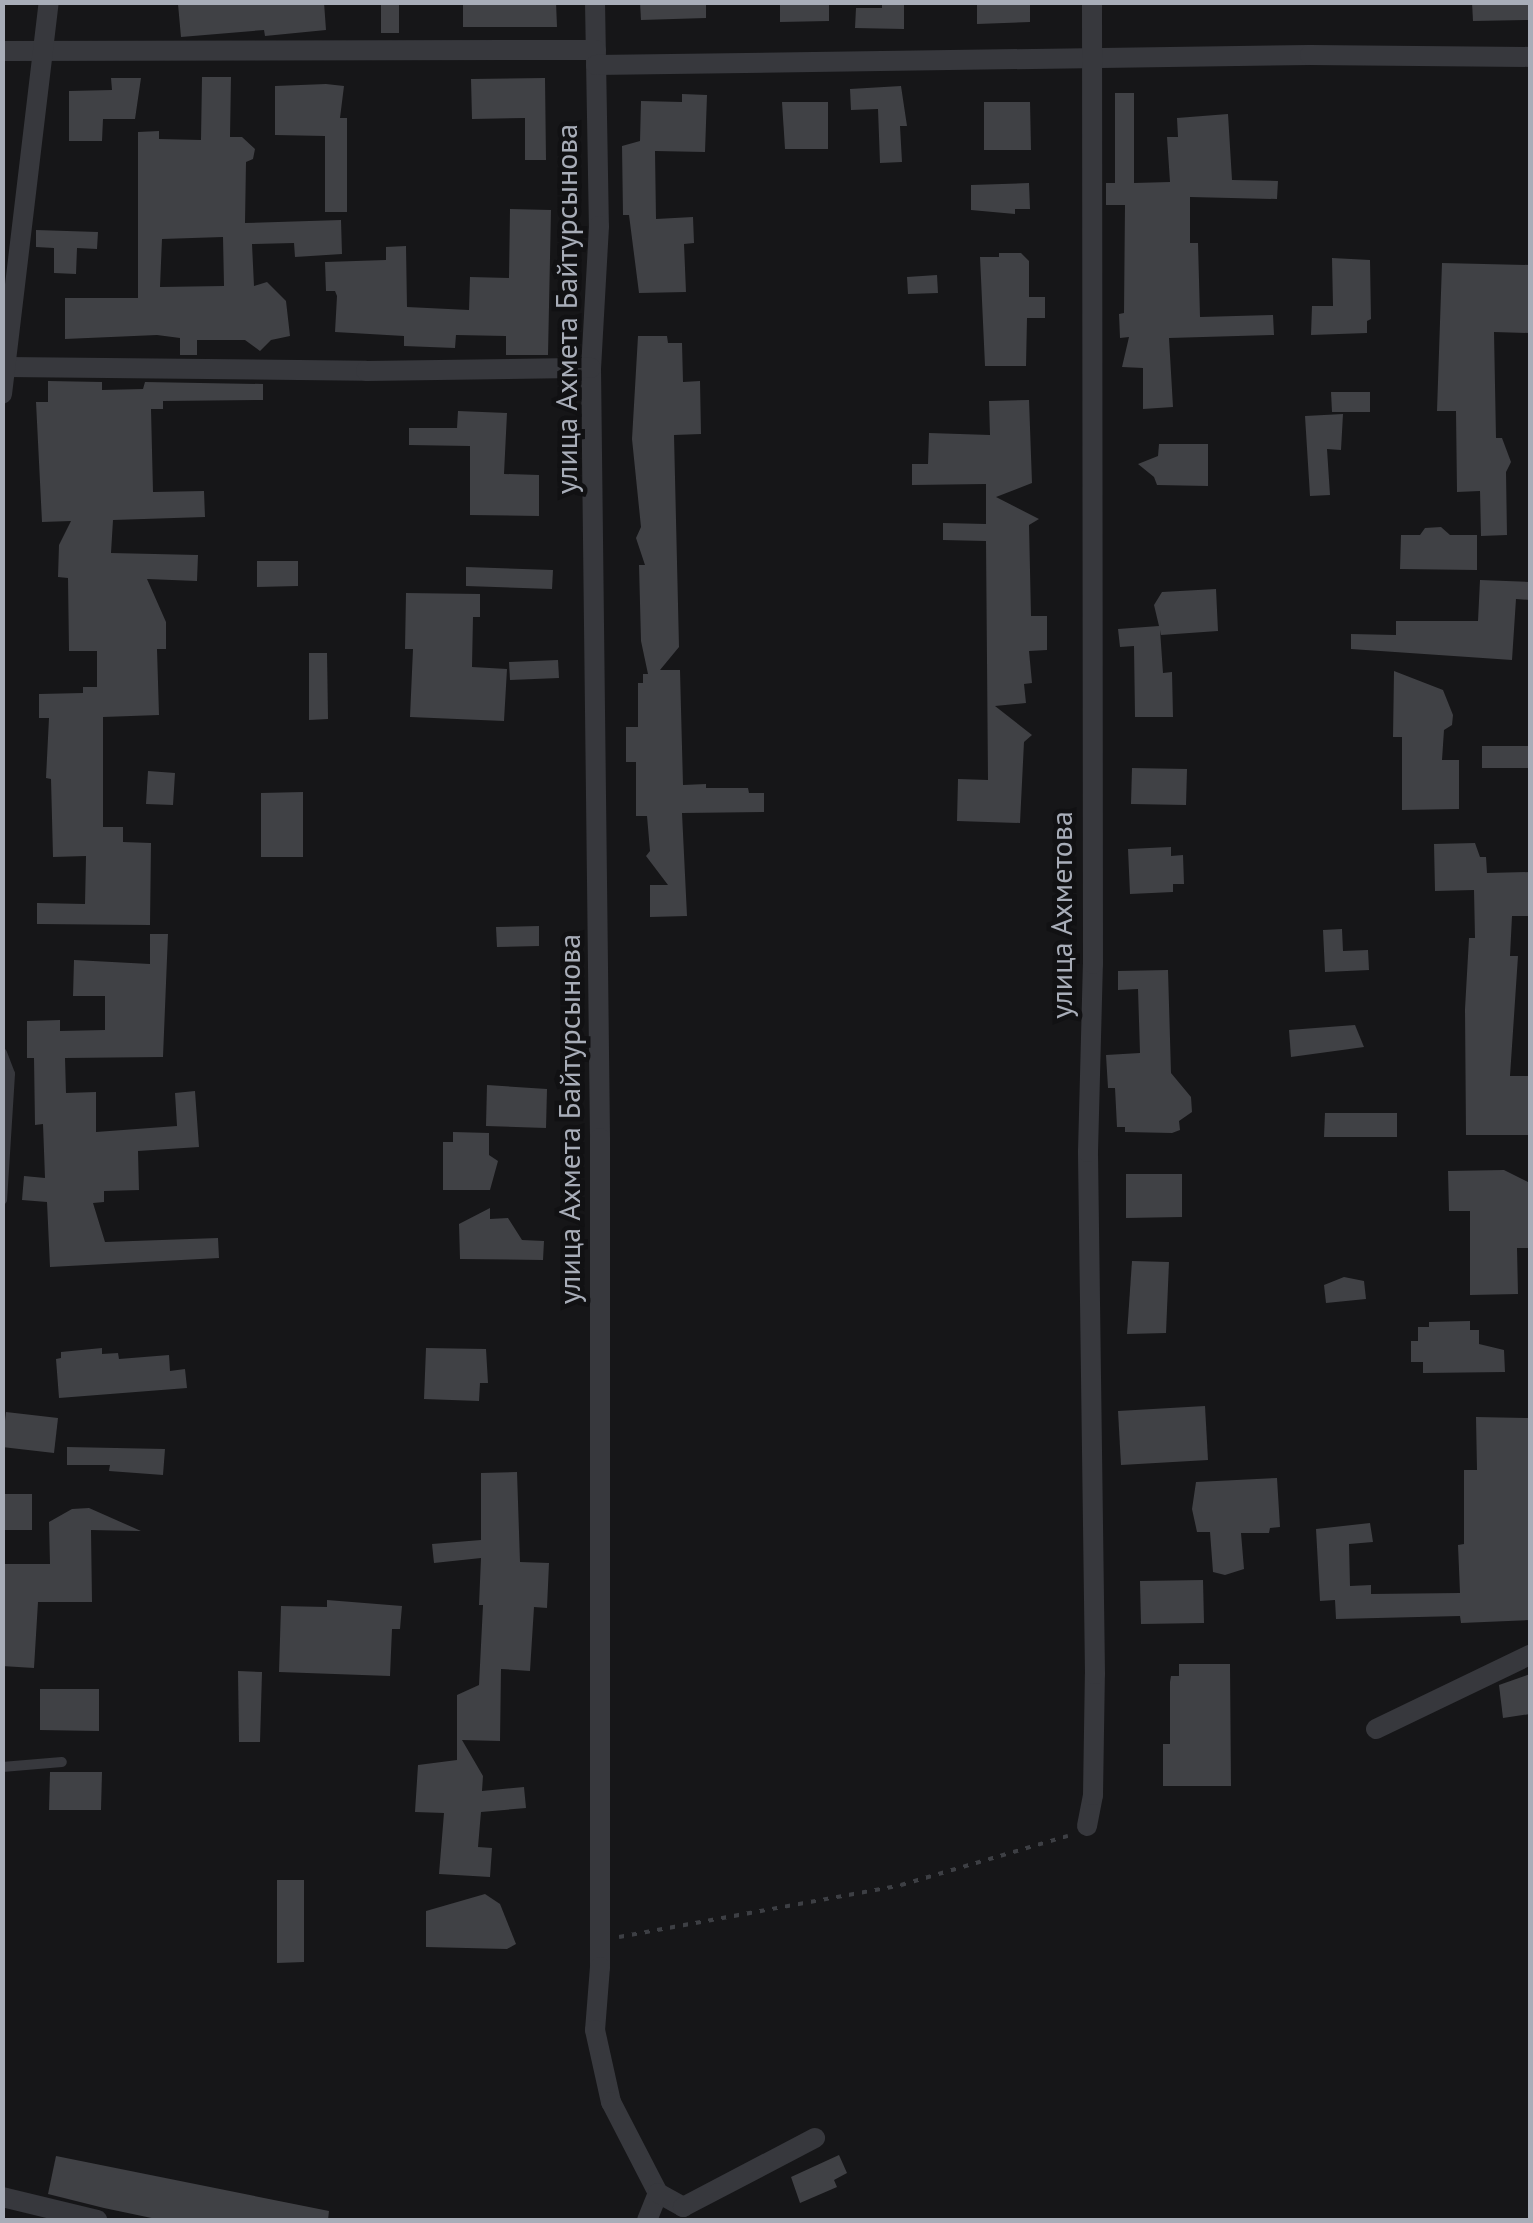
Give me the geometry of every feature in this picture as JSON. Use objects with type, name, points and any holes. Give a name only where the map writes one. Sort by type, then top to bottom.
[{"type":"street","points":[[2,394],[48,2]]},
{"type":"street","name":"улица Ахмета Байтурсынова","points":[[595,2],[600,226],[591,368],[600,1138],[599,1939],[595,2030],[611,2102],[658,2193]]},
{"type":"street","name":"улица Ахметова","points":[[1087,1826],[1092,1795],[1095,1674],[1088,1152],[1093,964],[1092,2]]},
{"type":"street","points":[[2,51],[596,58],[1092,59],[1310,54],[1530,57]]},
{"type":"street","points":[[7,367],[366,371],[591,368]]},
{"type":"street","points":[[1376,1729],[1530,1655]]},
{"type":"street","points":[[647,2220],[658,2193],[676,2214],[815,2138]]},
{"type":"street","points":[[2,2197],[97,2220]]},
{"type":"lane","points":[[2,1053],[10,1074],[2,1200]]},
{"type":"lane","points":[[2,1767],[62,1762]]},
{"type":"path","points":[[599,1939],[645,1935],[901,1884],[1087,1826]]},
{"type":"building","points":[[324,2],[326,30],[265,36],[264,30],[181,37],[178,4]]},
{"type":"building","points":[[381,2],[399,2],[399,33],[381,33]]},
{"type":"building","points":[[463,2],[556,2],[557,27],[463,27]]},
{"type":"building","points":[[640,2],[706,2],[706,18],[641,20]]},
{"type":"building","points":[[780,2],[829,2],[829,21],[780,22]]},
{"type":"building","points":[[882,2],[904,2],[904,29],[855,28],[856,8],[882,8]]},
{"type":"building","points":[[977,2],[1030,2],[1030,22],[977,24]]},
{"type":"building","points":[[1472,2],[1528,2],[1529,20],[1473,21]]},
{"type":"building","points":[[202,77],[231,77],[230,137],[242,137],[255,149],[253,159],[246,162],[245,223],[341,220],[342,254],[295,257],[294,243],[252,244],[254,286],[267,282],[286,301],[290,336],[271,340],[260,351],[245,340],[197,340],[197,355],[180,355],[180,338],[157,335],[65,339],[65,298],[138,298],[138,132],[159,131],[159,139],[201,140]],"holes":[[[223,237],[224,286],[160,287],[162,239]]]},
{"type":"building","points":[[111,78],[141,78],[135,119],[103,119],[102,141],[69,141],[69,91],[112,90]]},
{"type":"building","points":[[545,78],[546,160],[525,160],[525,118],[472,119],[471,79]]},
{"type":"building","points":[[275,86],[344,86],[340,118],[347,118],[347,212],[325,212],[325,136],[275,135]]},
{"type":"building","points":[[901,86],[907,126],[900,126],[902,162],[880,163],[878,109],[851,110],[850,89]]},
{"type":"building","points":[[1115,93],[1134,93],[1134,183],[1170,182],[1167,137],[1178,137],[1177,118],[1228,114],[1232,180],[1278,181],[1277,199],[1190,197],[1190,243],[1198,243],[1200,317],[1273,315],[1274,335],[1169,338],[1173,407],[1143,409],[1143,368],[1122,367],[1129,337],[1120,338],[1119,314],[1124,313],[1125,205],[1106,205],[1106,183],[1115,183]]},
{"type":"building","points":[[682,94],[707,95],[705,152],[655,151],[656,219],[693,217],[694,243],[684,244],[686,292],[639,293],[629,215],[623,215],[622,146],[640,141],[641,101],[682,102]]},
{"type":"building","points":[[782,102],[828,102],[828,149],[785,149]]},
{"type":"building","points":[[984,102],[1030,102],[1031,150],[984,150]]},
{"type":"building","points":[[1029,183],[1030,209],[1015,209],[1015,214],[971,210],[971,185]]},
{"type":"building","points":[[510,209],[551,210],[548,355],[506,355],[506,336],[456,335],[455,348],[404,346],[404,336],[335,332],[337,296],[335,291],[326,291],[325,262],[386,260],[386,247],[406,246],[407,307],[469,310],[470,277],[509,278]]},
{"type":"building","points":[[36,230],[98,232],[97,249],[77,248],[76,274],[54,273],[54,248],[36,247]]},
{"type":"building","points":[[999,253],[1021,253],[1029,261],[1029,297],[1045,297],[1045,318],[1027,318],[1026,366],[985,366],[980,257],[999,257]]},
{"type":"building","points":[[1332,258],[1370,260],[1371,319],[1367,321],[1367,333],[1311,335],[1312,306],[1333,306]]},
{"type":"building","points":[[1442,263],[1530,265],[1529,333],[1494,332],[1496,438],[1502,438],[1511,462],[1506,472],[1507,535],[1481,536],[1480,491],[1457,492],[1456,411],[1437,411]]},
{"type":"building","points":[[937,275],[938,293],[908,294],[907,277]]},
{"type":"building","points":[[638,336],[667,336],[668,343],[682,343],[683,382],[700,381],[701,434],[674,435],[679,647],[660,670],[680,670],[683,785],[748,788],[749,793],[764,793],[764,812],[682,813],[687,916],[650,917],[650,885],[668,885],[646,856],[650,851],[647,816],[636,816],[636,762],[626,762],[626,727],[638,727],[638,683],[643,683],[643,674],[648,674],[641,641],[639,565],[645,565],[636,538],[641,527],[632,439]]},
{"type":"building","points":[[48,381],[102,382],[102,390],[143,389],[145,382],[263,384],[263,400],[163,401],[163,409],[151,409],[153,492],[204,491],[205,517],[113,520],[111,553],[198,555],[197,581],[147,579],[166,622],[166,649],[157,649],[159,715],[103,717],[103,827],[123,827],[123,842],[151,843],[150,925],[37,924],[37,903],[85,904],[86,856],[53,857],[51,779],[46,778],[49,718],[39,718],[39,694],[83,693],[83,687],[97,687],[97,651],[69,651],[68,578],[58,577],[59,545],[71,521],[42,522],[36,402],[48,402]]},
{"type":"building","points":[[1331,392],[1370,392],[1370,412],[1332,412]]},
{"type":"building","points":[[1029,400],[1032,483],[996,497],[1039,519],[1029,525],[1031,616],[1047,616],[1047,650],[1029,651],[1032,683],[1024,684],[1026,703],[995,706],[1032,735],[1024,742],[1020,823],[957,821],[958,779],[988,780],[986,541],[943,540],[943,523],[986,524],[986,484],[912,485],[912,464],[928,464],[929,433],[990,435],[989,401]]},
{"type":"building","points":[[458,411],[507,413],[504,474],[539,475],[539,516],[470,515],[470,446],[409,445],[409,428],[457,428]]},
{"type":"building","points":[[1343,414],[1341,450],[1327,449],[1330,495],[1310,496],[1305,416]]},
{"type":"building","points":[[1159,444],[1208,444],[1208,486],[1157,485],[1154,477],[1138,464],[1158,456]]},
{"type":"building","points":[[1441,527],[1450,535],[1477,535],[1477,570],[1400,569],[1401,535],[1420,535],[1425,528]]},
{"type":"building","points":[[257,561],[298,561],[298,586],[257,587]]},
{"type":"building","points":[[466,567],[553,570],[552,589],[466,586]]},
{"type":"building","points":[[1480,580],[1530,582],[1530,600],[1516,599],[1512,660],[1351,649],[1351,634],[1396,635],[1396,621],[1478,621]]},
{"type":"building","points":[[1216,589],[1218,631],[1161,635],[1160,630],[1163,673],[1172,672],[1173,717],[1135,717],[1134,646],[1120,647],[1118,629],[1159,626],[1154,605],[1162,592]]},
{"type":"building","points":[[406,593],[480,594],[480,617],[473,617],[472,667],[507,669],[504,721],[410,717],[413,649],[405,649]]},
{"type":"building","points":[[309,653],[327,653],[328,719],[309,720]]},
{"type":"building","points":[[558,660],[559,678],[510,680],[509,662]]},
{"type":"building","points":[[1394,671],[1443,690],[1453,715],[1452,725],[1444,730],[1442,760],[1459,760],[1459,809],[1402,810],[1402,737],[1393,737]]},
{"type":"building","points":[[1482,746],[1530,746],[1530,768],[1482,768]]},
{"type":"building","points":[[1132,768],[1187,769],[1186,805],[1131,804]]},
{"type":"building","points":[[148,771],[175,773],[173,805],[146,804]]},
{"type":"building","points":[[303,792],[303,857],[261,857],[261,793]]},
{"type":"building","points":[[1475,843],[1480,857],[1486,857],[1487,873],[1530,872],[1530,916],[1512,916],[1510,956],[1518,956],[1510,1076],[1530,1076],[1530,1135],[1466,1135],[1465,1009],[1469,938],[1475,938],[1474,890],[1435,891],[1434,844]]},
{"type":"building","points":[[1171,847],[1171,856],[1183,855],[1184,884],[1173,884],[1173,892],[1130,894],[1128,849]]},
{"type":"building","points":[[539,926],[539,946],[497,947],[496,927]]},
{"type":"building","points":[[1342,929],[1343,951],[1368,950],[1369,970],[1325,972],[1323,930]]},
{"type":"building","points":[[150,934],[168,934],[163,1057],[65,1058],[66,1093],[96,1092],[96,1132],[177,1126],[175,1093],[195,1091],[199,1147],[138,1151],[139,1190],[104,1191],[104,1202],[93,1203],[105,1242],[218,1238],[219,1258],[50,1267],[47,1202],[22,1200],[24,1176],[45,1178],[43,1124],[35,1125],[34,1058],[27,1058],[27,1021],[60,1020],[60,1031],[105,1030],[105,996],[73,996],[74,960],[150,964]]},
{"type":"building","points":[[1168,970],[1171,1073],[1191,1097],[1192,1112],[1179,1121],[1180,1130],[1172,1133],[1125,1132],[1125,1127],[1117,1127],[1115,1088],[1108,1088],[1106,1055],[1140,1053],[1138,989],[1118,990],[1118,971]]},
{"type":"building","points":[[1355,1025],[1364,1047],[1291,1057],[1289,1030]]},
{"type":"building","points":[[487,1085],[547,1089],[546,1128],[486,1126]]},
{"type":"building","points":[[1325,1113],[1397,1113],[1397,1137],[1324,1137]]},
{"type":"building","points":[[453,1132],[489,1133],[489,1155],[498,1161],[490,1190],[443,1190],[443,1142],[453,1142]]},
{"type":"building","points":[[1504,1170],[1530,1183],[1530,1248],[1517,1248],[1518,1294],[1470,1295],[1470,1211],[1449,1211],[1448,1171]]},
{"type":"building","points":[[1126,1174],[1182,1174],[1182,1217],[1126,1218]]},
{"type":"building","points":[[490,1208],[490,1219],[508,1218],[522,1240],[544,1241],[543,1260],[460,1259],[459,1224]]},
{"type":"building","points":[[1132,1261],[1169,1262],[1166,1333],[1127,1334]]},
{"type":"building","points":[[1344,1277],[1364,1281],[1366,1299],[1326,1303],[1324,1285]]},
{"type":"building","points":[[1470,1321],[1470,1330],[1479,1330],[1479,1344],[1504,1350],[1505,1372],[1423,1373],[1423,1362],[1411,1362],[1411,1341],[1418,1341],[1418,1327],[1429,1327],[1429,1322]]},
{"type":"building","points":[[102,1348],[102,1354],[118,1353],[119,1359],[169,1355],[170,1371],[185,1369],[187,1388],[59,1398],[56,1359],[61,1358],[61,1352]]},
{"type":"building","points":[[426,1348],[486,1349],[488,1383],[480,1383],[479,1401],[424,1399]]},
{"type":"building","points":[[1205,1406],[1208,1460],[1121,1465],[1118,1411]]},
{"type":"building","points":[[6,1412],[58,1418],[54,1453],[2,1447]]},
{"type":"building","points":[[1476,1417],[1530,1418],[1530,1620],[1461,1623],[1460,1616],[1336,1619],[1335,1600],[1320,1601],[1316,1529],[1370,1523],[1373,1542],[1349,1544],[1350,1586],[1371,1585],[1371,1594],[1460,1593],[1458,1545],[1464,1544],[1464,1470],[1477,1470]]},
{"type":"building","points":[[67,1447],[165,1449],[163,1475],[109,1471],[110,1465],[67,1465]]},
{"type":"building","points":[[517,1472],[520,1562],[549,1563],[547,1608],[534,1607],[530,1671],[501,1669],[500,1741],[462,1740],[483,1776],[482,1791],[524,1787],[526,1808],[481,1812],[478,1847],[492,1848],[490,1877],[439,1874],[444,1813],[415,1812],[418,1765],[457,1760],[457,1695],[479,1685],[483,1605],[479,1605],[481,1558],[434,1563],[432,1544],[481,1540],[481,1473]]},
{"type":"building","points":[[1277,1478],[1280,1527],[1270,1528],[1269,1533],[1241,1533],[1244,1569],[1225,1575],[1213,1572],[1210,1532],[1197,1532],[1192,1509],[1196,1482]]},
{"type":"building","points":[[2,1494],[32,1494],[32,1530],[2,1530]]},
{"type":"building","points":[[89,1508],[141,1531],[91,1530],[92,1602],[38,1602],[34,1668],[2,1666],[2,1564],[50,1564],[49,1522],[72,1509]]},
{"type":"building","points":[[1203,1580],[1204,1623],[1141,1624],[1140,1581]]},
{"type":"building","points":[[327,1600],[402,1606],[400,1629],[392,1629],[390,1676],[279,1672],[281,1606],[327,1607]]},
{"type":"building","points":[[1179,1664],[1230,1664],[1231,1786],[1163,1786],[1163,1744],[1170,1744],[1170,1682],[1171,1676],[1179,1676]]},
{"type":"building","points":[[238,1671],[262,1672],[260,1742],[239,1742]]},
{"type":"building","points":[[1530,1674],[1530,1714],[1503,1718],[1499,1685]]},
{"type":"building","points":[[40,1689],[99,1689],[99,1731],[40,1730]]},
{"type":"building","points":[[50,1772],[102,1772],[101,1810],[49,1810]]},
{"type":"building","points":[[277,1880],[304,1880],[304,1962],[277,1963]]},
{"type":"building","points":[[485,1894],[500,1904],[516,1944],[507,1949],[426,1947],[426,1911]]},
{"type":"building","points":[[839,2155],[847,2173],[834,2180],[837,2187],[800,2203],[791,2177]]},
{"type":"building","points":[[56,2156],[329,2211],[328,2220],[161,2220],[104,2208],[48,2194]]}]
